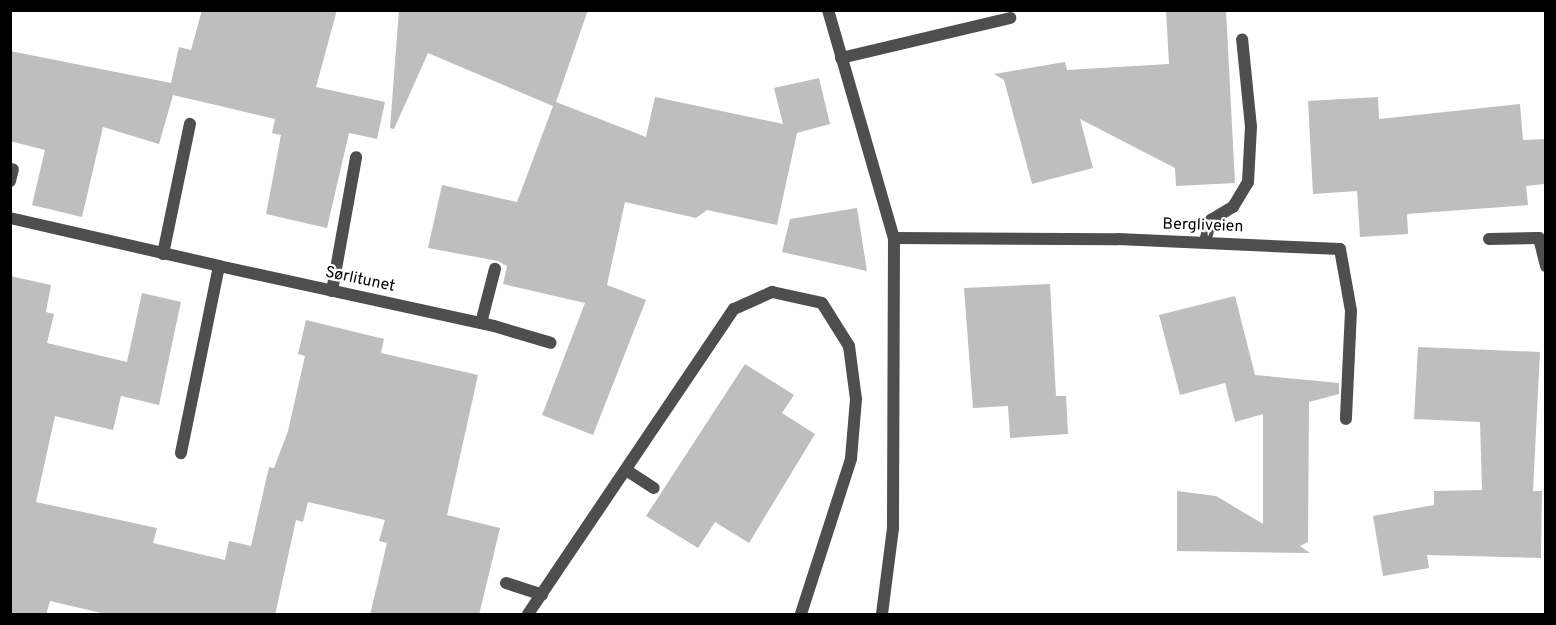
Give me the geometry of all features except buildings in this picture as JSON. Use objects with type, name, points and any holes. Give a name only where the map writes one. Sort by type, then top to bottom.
[{"type":"street","points":[[828,10],[894,238],[893,528],[882,615]]},
{"type":"street","points":[[841,58],[1010,18]]},
{"type":"street","points":[[1205,242],[1211,220],[1233,207],[1248,182],[1251,127],[1242,39]]},
{"type":"street","points":[[163,254],[190,124]]},
{"type":"street","points":[[332,291],[356,157]]},
{"type":"street","name":"Sørlitunet","points":[[10,218],[163,254],[494,326],[551,343]]},
{"type":"street","name":"Bergliveien","points":[[894,238],[1205,242],[1340,249],[1351,311],[1346,419]]},
{"type":"street","points":[[1489,239],[1539,238],[1545,266]]},
{"type":"street","points":[[181,453],[219,266]]},
{"type":"street","points":[[481,323],[495,269]]},
{"type":"street","points":[[528,615],[734,309],[772,292],[822,303],[849,346],[856,399],[851,459],[801,615]]},
{"type":"street","points":[[626,470],[654,488]]},
{"type":"street","points":[[506,583],[542,595]]}]
